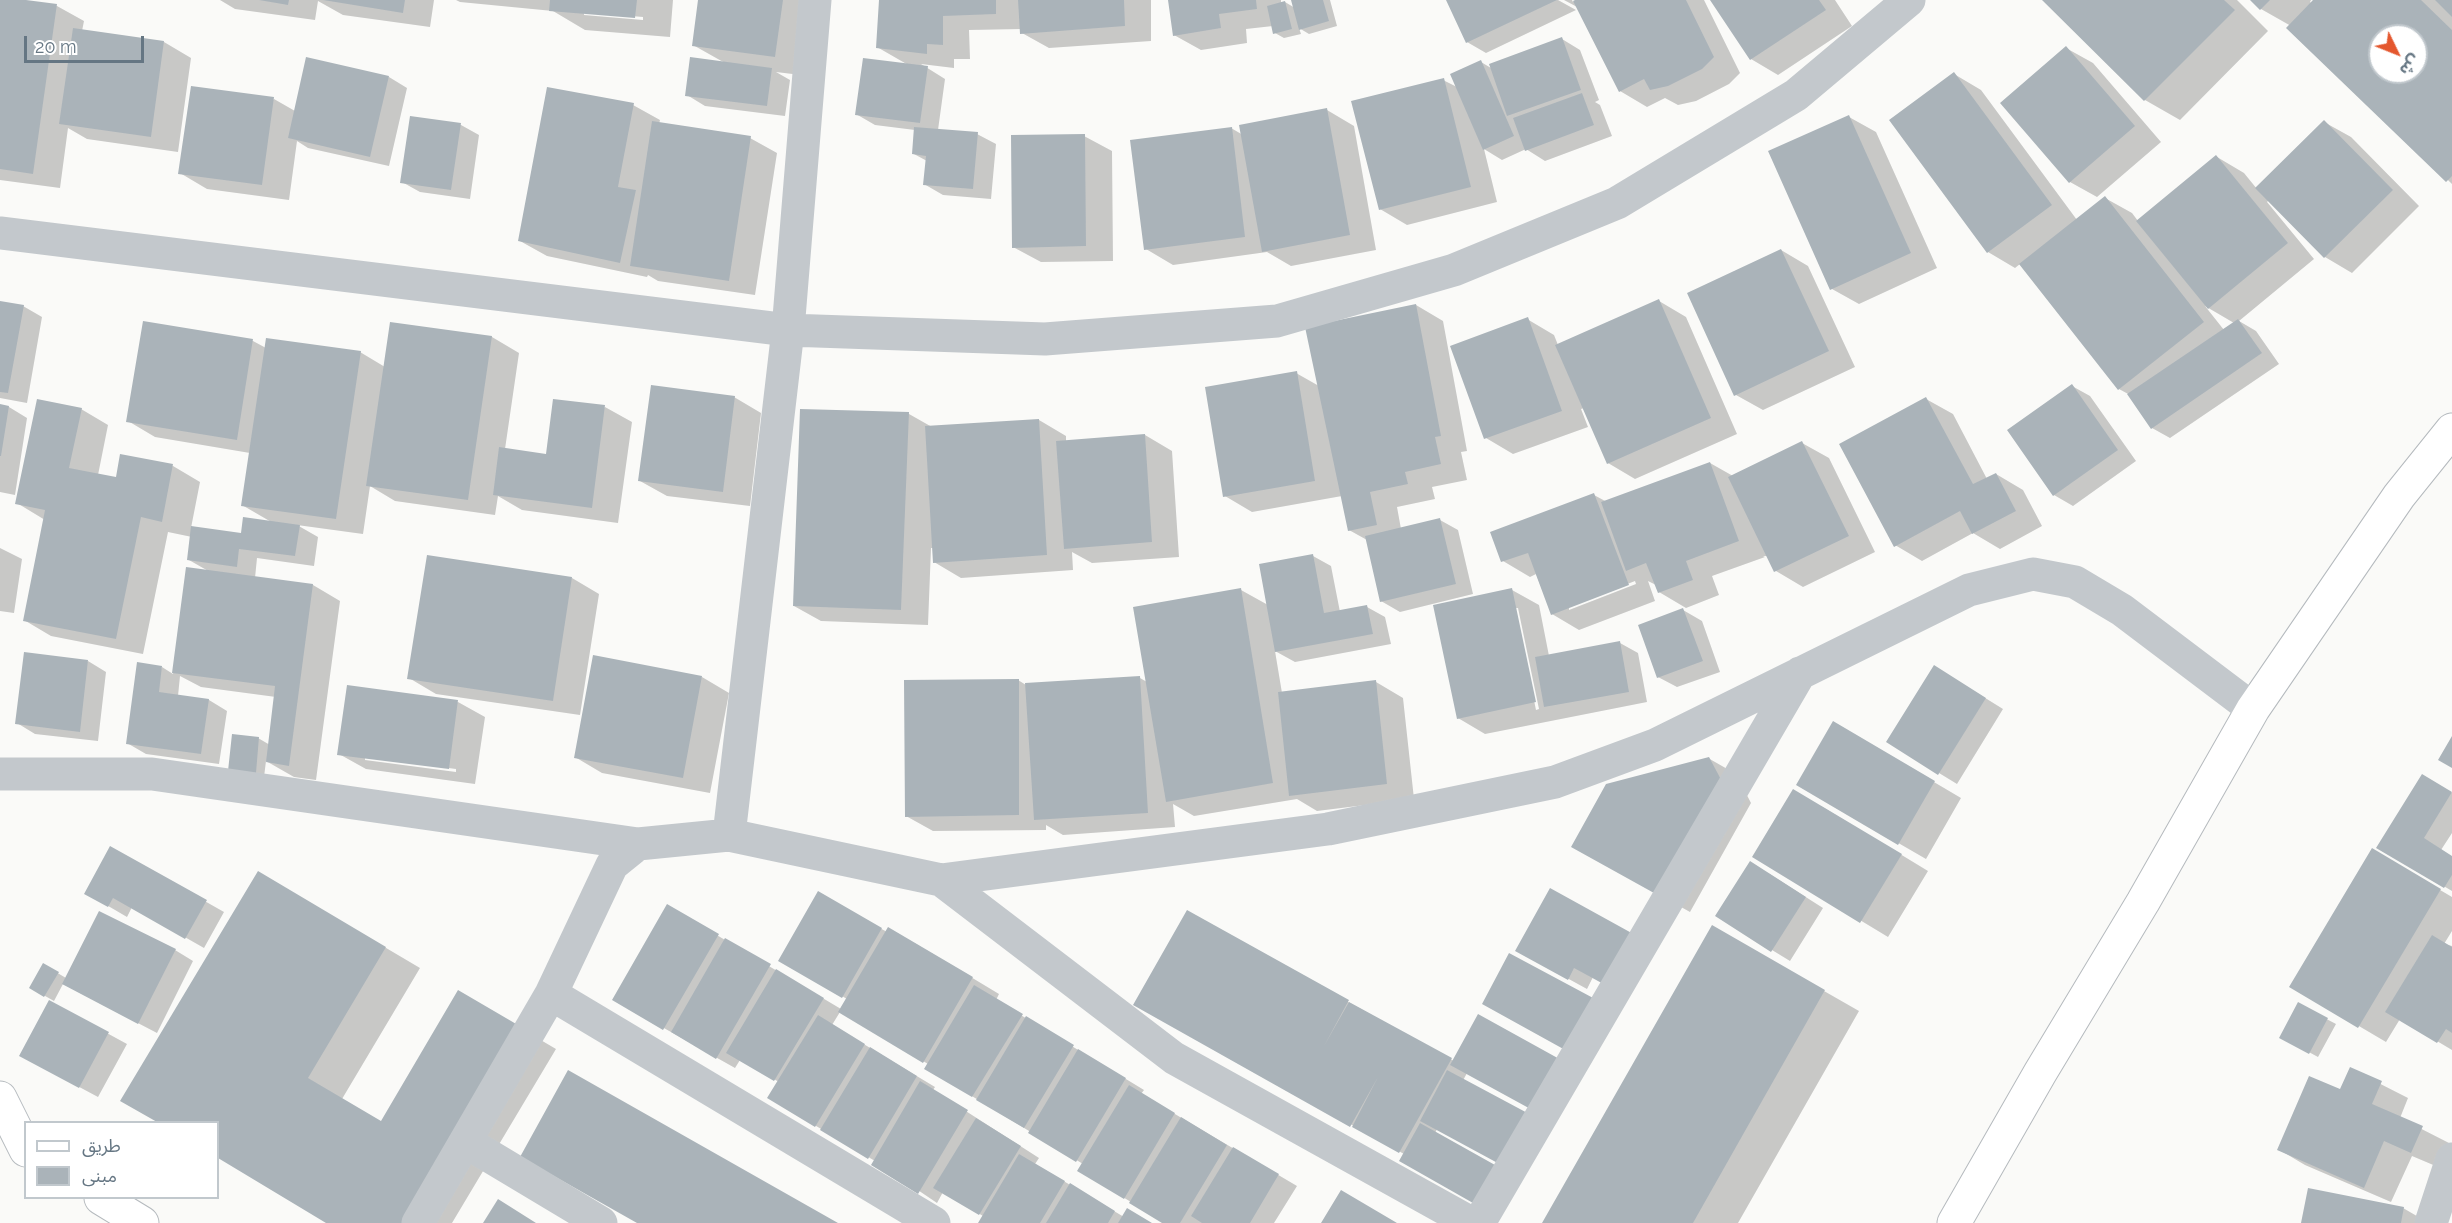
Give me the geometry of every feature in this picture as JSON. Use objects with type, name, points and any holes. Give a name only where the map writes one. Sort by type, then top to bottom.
[{"type":"main road","points":[[1954,1223],[2253,710],[2399,496],[2452,430]]},
{"type":"main road","points":[[0,1098],[24,1146]]},
{"type":"main road","points":[[0,1140],[24,1149]]},
{"type":"main road","points":[[104,1199],[142,1223]]},
{"type":"street","points":[[729,836],[788,330],[815,0]]},
{"type":"street","points":[[0,232],[788,330],[1046,339],[1277,321],[1454,270],[1617,203],[1796,95],[1910,0]]},
{"type":"street","points":[[0,774],[152,774],[638,844],[729,836],[941,880],[1328,829],[1555,782],[1655,745],[1969,590],[2033,574],[2075,582],[2122,610],[2253,710]]},
{"type":"street","points":[[1479,1223],[1800,673]]},
{"type":"street","points":[[418,1223],[551,994],[612,865],[638,844]]},
{"type":"street","points":[[941,880],[1174,1058],[1471,1223]]},
{"type":"street","points":[[551,994],[934,1223]]},
{"type":"street","points":[[466,1142],[601,1223]]},
{"type":"street","points":[[2431,1223],[2452,1159]]},
{"type":"building","points":[[0,0],[26,0],[57,4],[33,174],[0,169]]},
{"type":"building","points":[[259,0],[289,0],[288,5]]},
{"type":"building","points":[[323,0],[405,0],[403,13]]},
{"type":"building","points":[[550,0],[637,0],[635,18],[549,11]]},
{"type":"building","points":[[698,0],[783,0],[775,57],[692,46]]},
{"type":"building","points":[[879,0],[996,0],[996,14],[943,16],[943,45],[927,44],[927,54],[876,48]]},
{"type":"building","points":[[1018,0],[1124,0],[1125,26],[1020,34]]},
{"type":"building","points":[[1168,0],[1256,0],[1257,9],[1219,14],[1221,28],[1173,36]]},
{"type":"building","points":[[1291,0],[1323,0],[1329,21],[1299,30]]},
{"type":"building","points":[[1446,0],[1557,0],[1466,43]]},
{"type":"building","points":[[1686,0],[1714,57],[1702,69],[1668,86],[1650,90],[1644,79],[1619,92],[1573,1]]},
{"type":"building","points":[[1710,0],[1819,0],[1826,10],[1750,60]]},
{"type":"building","points":[[2042,0],[2224,0],[2235,10],[2144,101]]},
{"type":"building","points":[[2250,0],[2270,0],[2260,10]]},
{"type":"building","points":[[2313,0],[2421,0],[2452,30],[2452,176],[2446,182],[2286,28]]},
{"type":"building","points":[[2435,0],[2452,0],[2452,17]]},
{"type":"building","points":[[1285,1],[1292,29],[1273,34],[1267,6]]},
{"type":"building","points":[[73,28],[164,41],[151,137],[59,124]]},
{"type":"building","points":[[1562,37],[1581,90],[1507,116],[1489,64]]},
{"type":"building","points":[[2066,46],[2135,126],[2069,183],[2000,103]]},
{"type":"building","points":[[306,57],[389,76],[370,157],[288,138]]},
{"type":"building","points":[[690,57],[772,68],[767,106],[685,96]]},
{"type":"building","points":[[863,58],[928,66],[920,123],[855,115]]},
{"type":"building","points":[[1481,60],[1514,136],[1483,150],[1450,74]]},
{"type":"building","points":[[1954,72],[2052,205],[1987,253],[1889,120]]},
{"type":"building","points":[[1444,78],[1471,187],[1379,210],[1351,101]]},
{"type":"building","points":[[191,86],[274,97],[262,185],[178,174]]},
{"type":"building","points":[[547,87],[634,103],[618,187],[636,190],[620,263],[518,241]]},
{"type":"building","points":[[1582,93],[1594,125],[1525,151],[1513,118]]},
{"type":"building","points":[[1327,108],[1350,235],[1262,252],[1239,125]]},
{"type":"building","points":[[1849,115],[1911,253],[1830,290],[1768,151]]},
{"type":"building","points":[[410,116],[461,123],[451,190],[400,183]]},
{"type":"building","points":[[2324,120],[2393,190],[2324,258],[2255,188]]},
{"type":"building","points":[[652,121],[751,136],[729,281],[630,266]]},
{"type":"building","points":[[914,127],[978,132],[973,189],[923,185],[926,156],[912,154]]},
{"type":"building","points":[[1232,127],[1245,237],[1144,250],[1130,140]]},
{"type":"building","points":[[1085,134],[1086,246],[1012,248],[1011,135]]},
{"type":"building","points":[[2216,155],[2288,243],[2208,309],[2136,221]]},
{"type":"building","points":[[2105,196],[2204,322],[2118,390],[2019,264]]},
{"type":"building","points":[[1781,249],[1829,351],[1734,396],[1687,293]]},
{"type":"building","points":[[1659,299],[1711,418],[1607,464],[1555,345]]},
{"type":"building","points":[[0,301],[24,305],[8,393],[0,392]]},
{"type":"building","points":[[1416,304],[1441,436],[1435,437],[1441,464],[1405,472],[1408,484],[1370,492],[1377,525],[1348,531],[1305,327]]},
{"type":"building","points":[[1528,317],[1562,411],[1484,439],[1450,346]]},
{"type":"building","points":[[2238,319],[2262,353],[2151,429],[2127,394]]},
{"type":"building","points":[[143,321],[253,339],[237,440],[126,422]]},
{"type":"building","points":[[390,322],[492,336],[468,500],[366,486]]},
{"type":"building","points":[[266,338],[361,351],[336,519],[241,506]]},
{"type":"building","points":[[1297,371],[1315,481],[1223,497],[1205,387]]},
{"type":"building","points":[[2072,384],[2118,450],[2053,496],[2007,430]]},
{"type":"building","points":[[651,385],[735,396],[723,492],[638,481]]},
{"type":"building","points":[[1926,397],[1973,484],[1996,473],[2016,511],[1972,534],[1960,511],[1894,547],[1839,444]]},
{"type":"building","points":[[37,399],[82,408],[69,468],[116,477],[120,454],[173,464],[162,522],[141,517],[116,639],[23,621],[45,510],[15,504]]},
{"type":"building","points":[[553,399],[605,405],[592,508],[493,495],[499,447],[546,454]]},
{"type":"building","points":[[0,404],[9,406],[1,456],[0,456]]},
{"type":"building","points":[[800,409],[909,412],[901,610],[793,606]]},
{"type":"building","points":[[1039,419],[1047,555],[933,563],[925,426]]},
{"type":"building","points":[[1145,434],[1152,542],[1064,549],[1056,441]]},
{"type":"building","points":[[1802,441],[1849,536],[1774,572],[1728,477]]},
{"type":"building","points":[[1710,462],[1739,541],[1686,561],[1693,580],[1658,593],[1646,563],[1626,571],[1601,502]]},
{"type":"building","points":[[1594,493],[1629,585],[1551,615],[1528,553],[1501,562],[1490,532]]},
{"type":"building","points":[[243,517],[300,525],[295,556],[239,549],[237,567],[187,560],[191,526],[241,533]]},
{"type":"building","points":[[1440,518],[1456,584],[1380,602],[1365,536]]},
{"type":"building","points":[[1313,554],[1324,613],[1367,605],[1373,634],[1275,652],[1259,564]]},
{"type":"building","points":[[427,555],[572,577],[553,701],[407,679]]},
{"type":"building","points":[[186,567],[313,584],[289,766],[266,762],[275,686],[172,673]]},
{"type":"building","points":[[1241,588],[1273,783],[1166,802],[1133,607]]},
{"type":"building","points":[[1512,588],[1536,702],[1457,719],[1433,605]]},
{"type":"building","points":[[1683,608],[1703,661],[1657,678],[1638,625]]},
{"type":"building","points":[[1620,641],[1629,692],[1544,707],[1535,657]]},
{"type":"building","points":[[24,652],[88,660],[80,732],[15,724]]},
{"type":"building","points":[[593,655],[702,676],[683,778],[574,758]]},
{"type":"building","points":[[137,662],[162,666],[159,692],[209,699],[201,754],[126,744]]},
{"type":"building","points":[[1934,665],[1986,698],[1938,775],[1886,742]]},
{"type":"building","points":[[1140,676],[1148,813],[1034,820],[1025,683]]},
{"type":"building","points":[[1019,679],[1019,815],[905,817],[904,680]]},
{"type":"building","points":[[1376,680],[1387,784],[1289,796],[1278,692]]},
{"type":"building","points":[[347,685],[458,700],[449,769],[337,755]]},
{"type":"building","points":[[1833,721],[1935,781],[1898,845],[1796,785]]},
{"type":"building","points":[[232,734],[259,737],[256,773],[228,771]]},
{"type":"building","points":[[2452,736],[2452,768],[2438,760]]},
{"type":"building","points":[[1709,757],[1725,787],[1663,898],[1571,847],[1606,784]]},
{"type":"building","points":[[2422,774],[2452,792],[2424,838],[2452,856],[2452,875],[2444,888],[2376,848]]},
{"type":"building","points":[[1793,789],[1902,854],[1860,923],[1752,857]]},
{"type":"building","points":[[110,846],[207,900],[185,939],[113,898],[108,907],[84,894]]},
{"type":"building","points":[[2372,848],[2441,889],[2358,1028],[2289,987]]},
{"type":"building","points":[[1750,861],[1806,897],[1771,952],[1715,916]]},
{"type":"building","points":[[258,871],[386,947],[308,1078],[381,1121],[458,990],[523,1028],[406,1223],[326,1223],[219,1159],[219,1121],[155,1121],[120,1101]]},
{"type":"building","points":[[1550,888],[1637,936],[1609,987],[1574,968],[1568,980],[1515,951]]},
{"type":"building","points":[[818,891],[882,928],[842,998],[778,961]]},
{"type":"building","points":[[667,904],[719,934],[663,1030],[612,1000]]},
{"type":"building","points":[[1187,910],[1349,1000],[1324,1046],[1349,1002],[1452,1058],[1399,1153],[1352,1127],[1378,1077],[1350,1127],[1133,1005]]},
{"type":"building","points":[[99,911],[176,949],[138,1024],[62,984]]},
{"type":"building","points":[[1712,925],[1825,990],[1693,1223],[1542,1223]]},
{"type":"building","points":[[888,927],[973,977],[923,1063],[838,1012]]},
{"type":"building","points":[[2432,935],[2452,947],[2452,1033],[2446,1029],[2437,1043],[2385,1012]]},
{"type":"building","points":[[725,938],[771,964],[716,1059],[671,1032]]},
{"type":"building","points":[[1509,953],[1595,999],[1567,1051],[1482,1004]]},
{"type":"building","points":[[43,963],[59,972],[44,997],[29,988]]},
{"type":"building","points":[[776,969],[824,998],[774,1081],[726,1053]]},
{"type":"building","points":[[974,985],[1023,1014],[972,1097],[924,1069]]},
{"type":"building","points":[[49,1000],[109,1032],[79,1088],[19,1056]]},
{"type":"building","points":[[2298,1002],[2328,1018],[2309,1054],[2279,1038]]},
{"type":"building","points":[[1478,1014],[1563,1061],[1536,1112],[1450,1065]]},
{"type":"building","points":[[818,1015],[865,1044],[815,1127],[767,1098]]},
{"type":"building","points":[[1026,1016],[1074,1045],[1024,1128],[976,1100]]},
{"type":"building","points":[[870,1047],[917,1076],[868,1159],[820,1130]]},
{"type":"building","points":[[1078,1049],[1126,1078],[1076,1162],[1028,1133]]},
{"type":"building","points":[[2350,1067],[2382,1081],[2372,1104],[2423,1126],[2411,1153],[2384,1141],[2364,1188],[2277,1150],[2309,1076],[2340,1089]]},
{"type":"building","points":[[568,1070],[838,1223],[637,1223],[520,1157]]},
{"type":"building","points":[[1447,1070],[1533,1116],[1505,1167],[1420,1121]]},
{"type":"building","points":[[920,1081],[968,1110],[918,1194],[871,1165]]},
{"type":"building","points":[[1129,1085],[1175,1113],[1124,1199],[1077,1171]]},
{"type":"building","points":[[1181,1117],[1227,1145],[1180,1223],[1162,1223],[1129,1203]]},
{"type":"building","points":[[976,1118],[1021,1146],[979,1215],[933,1188]]},
{"type":"building","points":[[1420,1123],[1495,1165],[1473,1203],[1399,1161]]},
{"type":"building","points":[[1233,1147],[1279,1174],[1250,1223],[1202,1223],[1191,1216]]},
{"type":"building","points":[[1019,1154],[1065,1181],[1040,1223],[978,1223]]},
{"type":"building","points":[[1070,1183],[1115,1211],[1108,1223],[1046,1223]]},
{"type":"building","points":[[2308,1188],[2404,1207],[2401,1223],[2301,1223]]},
{"type":"building","points":[[1341,1190],[1397,1223],[1321,1223]]},
{"type":"building","points":[[498,1199],[536,1223],[483,1223]]},
{"type":"building","points":[[1127,1208],[1152,1223],[1118,1223]]}]
